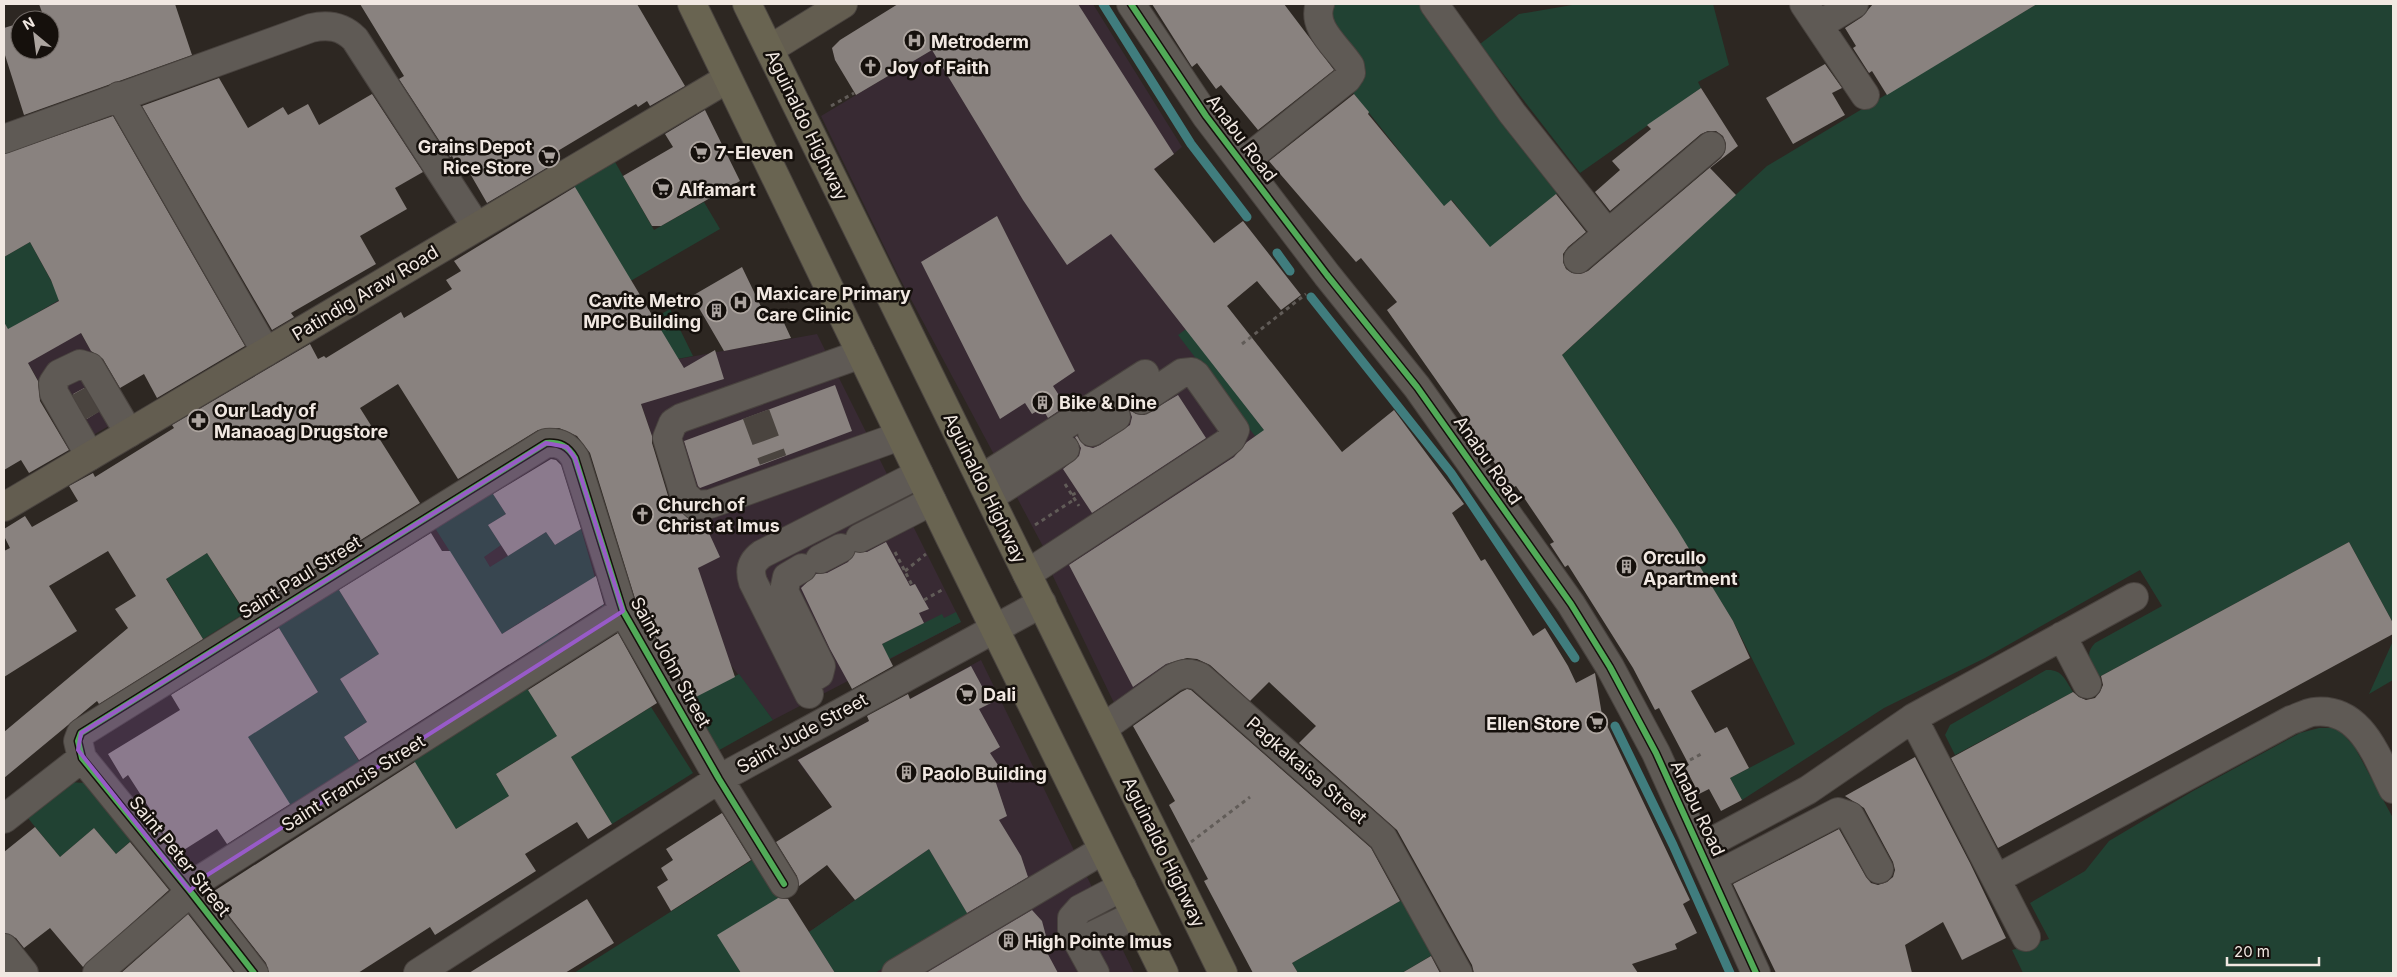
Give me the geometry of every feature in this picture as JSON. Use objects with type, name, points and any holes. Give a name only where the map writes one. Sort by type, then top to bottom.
[{"type":"highway","points":[[692,4],[900,436],[1164,973]]},
{"type":"highway","name":"Aguinaldo Highway","points":[[747,4],[1223,973]]},
{"type":"main road","points":[[770,49],[843,4]]},
{"type":"main road","name":"Patindig Araw Road","points":[[5,503],[90,456],[727,79]]},
{"type":"street","name":"Anabu Road","points":[[1132,4],[1183,84],[1327,275],[1417,387],[1571,604],[1610,667],[1642,728],[1700,848],[1756,973]]},
{"type":"street","points":[[1242,163],[1347,79],[1350,73],[1350,66],[1321,27],[1318,17],[1320,4]]},
{"type":"street","points":[[1434,4],[1512,113],[1607,233]]},
{"type":"street","points":[[1854,4],[1812,14],[1865,95]]},
{"type":"street","points":[[4,140],[310,28],[326,26],[341,28],[355,39],[476,226]]},
{"type":"street","points":[[120,96],[266,352]]},
{"type":"street","points":[[1578,259],[1711,146]]},
{"type":"street","points":[[861,354],[752,404],[681,418],[673,423],[667,438],[668,446],[684,494],[695,505],[702,506],[777,470],[900,436]]},
{"type":"street","points":[[90,456],[70,413],[54,393],[53,382],[59,374],[74,366],[86,365],[93,371],[129,433]]},
{"type":"street","points":[[986,488],[1143,387],[1187,371],[1196,375],[1235,430],[1231,439],[1225,444],[1027,574]]},
{"type":"street","points":[[1092,432],[1116,417]]},
{"type":"street","name":"Saint Paul Street","points":[[82,758],[78,741],[81,733],[88,727],[539,446],[546,443],[560,444]]},
{"type":"street","name":"Saint John Street","points":[[560,444],[567,447],[575,458],[623,611],[719,779],[784,884]]},
{"type":"street","points":[[986,488],[1065,449]]},
{"type":"street","points":[[919,474],[762,554],[751,566],[750,574],[753,582],[807,689],[819,674],[820,666],[784,591],[788,578],[831,553],[932,501]]},
{"type":"street","points":[[1700,848],[1808,790],[1913,718],[2134,597]]},
{"type":"street","name":"Saint Jude Street","points":[[418,973],[447,966],[719,779],[1042,603]]},
{"type":"street","name":"Saint Francis Street","points":[[97,973],[201,880],[623,611]]},
{"type":"street","points":[[2062,636],[2087,684]]},
{"type":"street","name":"Pagkakaisa Street","points":[[1103,728],[1173,678],[1182,674],[1192,673],[1200,677],[1383,838],[1458,973]]},
{"type":"street","points":[[1996,879],[2292,720],[2313,712],[2334,714],[2352,720],[2366,738],[2393,788]]},
{"type":"street","points":[[1913,718],[2026,937]]},
{"type":"street","points":[[4,819],[82,758]]},
{"type":"street","name":"Saint Peter Street","points":[[82,758],[254,973]]},
{"type":"street","points":[[1713,877],[1838,812],[1850,816],[1879,870]]},
{"type":"street","points":[[896,973],[1103,850]]},
{"type":"street","points":[[1096,973],[1071,925],[1075,913],[1122,887]]},
{"type":"street","points":[[1079,942],[1135,915]]},
{"type":"street","points":[[4,948],[24,973]]},
{"type":"path","points":[[830,107],[854,93]]},
{"type":"path","points":[[1242,344],[1327,275]]},
{"type":"path","points":[[1034,526],[1074,497],[1078,492]]},
{"type":"path","points":[[892,547],[912,585]]},
{"type":"path","points":[[905,571],[928,551]]},
{"type":"path","points":[[924,600],[939,592]]},
{"type":"path","points":[[1204,832],[1250,797]]},
{"type":"highlighted area","points":[[546,443],[567,447],[575,458],[623,611],[201,879],[190,891],[78,750],[81,733],[88,727]]},
{"type":"shaded area","points":[[1008,4],[1093,4],[1182,147],[1143,179],[1268,435],[1203,639],[1115,705],[1050,570],[1054,567],[898,275],[821,116]]},
{"type":"shaded area","points":[[61,299],[128,415],[76,445],[28,363],[27,319]]},
{"type":"shaded area","points":[[817,334],[961,622],[773,720],[730,664],[629,368]]},
{"type":"shaded area","points":[[981,660],[1134,973],[743,973],[809,932],[886,879],[797,760]]},
{"type":"green space","points":[[1335,4],[1420,4],[1559,192],[1502,237],[1484,268],[1473,227],[1452,200],[1444,206],[1389,162],[1401,153],[1350,89],[1328,11]]},
{"type":"green space","points":[[1578,4],[1713,4],[1729,65],[1698,82],[1701,88],[1580,173],[1480,44],[1519,14]]},
{"type":"green space","points":[[2037,4],[2393,4],[2393,623],[2349,542],[2099,677],[2091,664],[2089,656],[2091,647],[2162,606],[2140,570],[1985,658],[1884,708],[1742,800],[1730,778],[1795,744],[1733,621],[1648,484],[1579,382],[1559,358],[1767,166]]},
{"type":"green space","points":[[615,162],[654,230],[704,202],[720,229],[615,290],[637,328],[670,309],[693,356],[629,368],[593,311],[541,343],[531,326],[490,352],[501,369],[468,390],[446,354],[465,342],[463,338],[496,318],[490,307],[544,274],[551,284],[611,248],[574,186]]},
{"type":"green space","points":[[30,242],[61,299],[4,332],[4,257]]},
{"type":"green space","points":[[1186,329],[1265,431],[1255,436],[1178,335]]},
{"type":"green space","points":[[492,492],[506,514],[488,525],[501,545],[484,557],[490,567],[546,532],[555,545],[581,529],[604,609],[587,582],[543,608],[560,636],[540,649],[522,621],[502,634],[435,528]]},
{"type":"green space","points":[[207,553],[245,613],[203,639],[166,578]]},
{"type":"green space","points":[[337,587],[379,654],[340,679],[367,722],[344,737],[360,763],[291,807],[247,737],[318,692],[277,625]]},
{"type":"green space","points":[[956,612],[961,622],[889,659],[882,644],[942,614],[944,618]]},
{"type":"green space","points":[[2393,641],[2393,680],[2369,694]]},
{"type":"green space","points":[[2046,670],[2059,673],[2073,692],[1955,755],[1945,735],[1950,725]]},
{"type":"green space","points":[[739,674],[773,720],[714,753],[682,704]]},
{"type":"green space","points":[[527,688],[571,757],[521,758],[496,774],[509,796],[456,829],[413,760]]},
{"type":"green space","points":[[651,707],[693,773],[612,824],[571,757]]},
{"type":"green space","points":[[2319,728],[2337,728],[2354,746],[2393,818],[2393,973],[2023,973],[2012,950],[2049,939],[2030,903],[2085,871],[2109,841],[2193,791],[2300,733]]},
{"type":"green space","points":[[68,782],[86,783],[134,838],[116,854],[94,828],[60,857],[27,817]]},
{"type":"green space","points":[[929,849],[969,916],[875,973],[835,973],[809,932]]},
{"type":"green space","points":[[757,857],[782,896],[718,935],[741,973],[574,973]]},
{"type":"green space","points":[[1407,897],[1437,952],[1402,973],[1298,973],[1292,963]]},
{"type":"building","points":[[39,4],[175,4],[192,55],[24,115],[4,52],[4,28],[10,26],[10,60],[60,60],[60,10],[41,10]]},
{"type":"building","points":[[360,4],[637,4],[685,86],[650,106],[647,101],[638,107],[636,104],[556,152],[560,160],[487,203],[468,170],[462,174],[452,156],[450,157],[399,79],[404,76]]},
{"type":"building","points":[[898,4],[1078,4],[1174,154],[1154,169],[1214,243],[1243,221],[1301,295],[1281,310],[1257,281],[1227,306],[1342,452],[1394,410],[1464,504],[1452,513],[1481,561],[1485,559],[1533,636],[1545,628],[1576,683],[1595,673],[1602,715],[1690,900],[1683,904],[1697,933],[1675,944],[1677,949],[1632,964],[1638,973],[1474,973],[1472,965],[1397,830],[1299,743],[1316,726],[1269,682],[1250,701],[1210,665],[1197,659],[1187,658],[1166,664],[1133,687],[1069,565],[1234,457],[1247,442],[1264,430],[1111,234],[1067,265],[1023,200],[932,50],[856,95],[835,60],[832,48],[840,40]]},
{"type":"building","points":[[1152,4],[1284,4],[1334,70],[1258,130],[1221,85],[1216,89],[1197,63],[1192,67]]},
{"type":"building","points":[[1873,4],[2037,4],[1887,95],[1872,71],[1869,73],[1853,48],[1856,46],[1845,28],[1862,17]]},
{"type":"building","points":[[1825,64],[1842,88],[1832,93],[1845,115],[1793,144],[1766,98]]},
{"type":"building","points":[[219,78],[248,128],[283,107],[288,115],[308,104],[319,125],[372,94],[423,172],[395,188],[407,209],[360,236],[376,264],[291,313],[294,317],[272,330],[142,106]]},
{"type":"building","points":[[1701,88],[1738,146],[1710,168],[1736,195],[1562,355],[1677,529],[1733,621],[1750,658],[1691,691],[1715,733],[1727,727],[1749,768],[1730,778],[1742,800],[1721,811],[1709,789],[1699,794],[1685,767],[1689,765],[1659,708],[1655,710],[1633,668],[1568,565],[1565,567],[1550,544],[1554,542],[1516,486],[1512,488],[1387,310],[1397,302],[1361,258],[1356,262],[1269,161],[1354,94],[1369,112],[1368,114],[1444,206],[1451,200],[1490,247],[1556,194],[1586,232],[1568,247],[1563,254],[1563,262],[1566,269],[1572,273],[1580,274],[1588,271],[1721,158],[1725,152],[1726,144],[1723,136],[1716,131],[1708,131],[1701,134],[1610,211],[1595,192],[1620,170],[1612,161],[1651,129],[1647,125]]},
{"type":"building","points":[[705,110],[740,181],[661,226],[652,226],[623,176],[673,147],[665,134]]},
{"type":"building","points":[[113,116],[245,346],[157,398],[144,374],[120,388],[103,359],[91,351],[81,333],[28,363],[38,381],[40,401],[69,450],[29,473],[21,460],[4,470],[4,322],[8,329],[59,301],[51,280],[30,242],[4,257],[4,154]]},
{"type":"building","points":[[575,187],[684,368],[715,350],[724,379],[641,404],[652,436],[652,443],[669,499],[689,519],[703,520],[720,557],[698,568],[735,677],[692,699],[637,605],[590,453],[577,436],[559,428],[538,430],[458,479],[398,384],[360,408],[420,503],[245,612],[207,553],[166,579],[203,639],[99,704],[97,701],[4,778],[4,732],[128,628],[115,609],[136,596],[108,551],[49,586],[77,631],[4,677],[4,551],[10,548],[4,536],[4,529],[25,516],[32,527],[78,501],[69,486],[93,473],[95,477],[174,428],[172,425],[310,344],[318,359],[324,356],[326,358],[401,312],[404,318],[452,289],[446,280],[461,271],[454,261]]},
{"type":"building","points":[[997,216],[1075,371],[1053,386],[1066,406],[1048,418],[1042,408],[1032,414],[1025,403],[1000,419],[921,262]]},
{"type":"building","name":"Cavite Metro MPC Building","points":[[742,267],[766,317],[779,312],[791,338],[724,351],[692,296]]},
{"type":"building","points":[[835,385],[852,431],[700,488],[698,486],[684,441]]},
{"type":"building","points":[[84,388],[98,412],[87,419],[73,394]]},
{"type":"building","points":[[1178,395],[1206,438],[1092,513],[1063,469],[1079,456],[1081,448],[1075,437],[1077,436],[1085,446],[1093,448],[1130,425],[1132,417],[1129,409],[1136,414],[1144,415]]},
{"type":"building","points":[[551,459],[556,460],[561,465],[581,529],[555,545],[546,532],[508,556],[488,525],[506,514],[493,494]]},
{"type":"building","points":[[431,533],[442,551],[450,551],[502,634],[596,576],[604,604],[359,760],[344,737],[367,722],[340,679],[379,654],[339,590]]},
{"type":"building","points":[[886,542],[910,586],[915,584],[929,609],[919,613],[924,623],[882,644],[893,666],[852,689],[830,649],[801,588],[816,574],[827,573],[848,562],[855,552],[867,552]]},
{"type":"building","points":[[2349,542],[2393,623],[2393,634],[1998,848],[1951,758],[2073,692],[2086,700],[2095,698],[2103,685],[2101,676]]},
{"type":"building","points":[[279,628],[318,692],[248,737],[290,804],[227,844],[217,829],[179,853],[154,822],[157,820],[128,775],[123,779],[108,754],[180,710],[171,695]]},
{"type":"building","points":[[618,633],[657,703],[571,757],[612,824],[588,839],[577,822],[525,854],[536,871],[435,935],[430,927],[358,973],[269,973],[266,963],[211,893],[415,762],[456,829],[509,796],[496,774],[557,736],[528,690]]},
{"type":"building","points":[[971,666],[991,703],[979,709],[1000,747],[990,753],[1002,771],[993,774],[1007,816],[999,820],[1021,856],[1028,877],[967,913],[929,849],[855,900],[827,865],[799,886],[797,876],[776,842],[832,807],[798,760],[869,721],[867,716],[908,694],[910,699]]},
{"type":"building","points":[[1187,689],[1191,690],[1371,848],[1400,901],[1292,963],[1298,973],[1253,973],[1204,881],[1208,879],[1169,805],[1175,801],[1133,726]]},
{"type":"building","points":[[1915,757],[1970,863],[2006,938],[1962,960],[1943,922],[1905,945],[1912,973],[1776,973],[1733,884],[1839,829],[1871,883],[1878,885],[1887,882],[1893,877],[1895,870],[1893,862],[1864,808],[1845,796]]},
{"type":"building","points":[[722,813],[751,860],[671,911],[657,887],[668,880],[661,868],[673,860],[666,849]]},
{"type":"building","points":[[35,827],[60,857],[94,828],[116,854],[130,842],[169,890],[83,967],[50,928],[24,948],[16,938],[4,933],[4,852]]},
{"type":"building","points":[[778,898],[788,899],[835,973],[741,973],[717,935]]},
{"type":"building","points":[[587,899],[614,943],[565,973],[469,973]]},
{"type":"building","name":"High Pointe Imus","points":[[1032,910],[1042,921],[1046,936],[1043,945],[1058,973],[926,973]]},
{"type":"building","points":[[188,914],[234,973],[121,973]]},
{"type":"building","points":[[1431,956],[1440,973],[1402,973]]},
{"type":"waterway","points":[[1103,4],[1191,144],[1247,217]]},
{"type":"waterway","points":[[1277,253],[1290,271]]},
{"type":"waterway","points":[[1311,297],[1451,473],[1575,658]]},
{"type":"waterway","points":[[1615,726],[1673,845],[1730,973]]},
{"type":"tunnel","points":[[74,410],[106,392]]},
{"type":"tunnel","points":[[756,414],[773,460]]},
{"type":"cycle path","points":[[1131,4],[1206,116],[1327,275],[1417,387],[1571,604],[1610,667],[1656,753],[1756,973]]},
{"type":"cycle path","points":[[254,973],[82,758],[78,741],[81,733],[546,443],[555,443],[563,446],[575,458],[623,611],[719,779],[784,884]]},
{"type":"place","name":"Metroderm","points":[[915,41]]},
{"type":"place","name":"Joy of Faith","points":[[871,67]]},
{"type":"place","name":"7-Eleven","points":[[700,152]]},
{"type":"place","name":"Grains Depot Rice Store","points":[[548,156]]},
{"type":"place","name":"Alfamart","points":[[663,189]]},
{"type":"place","name":"Maxicare Primary Care Clinic","points":[[740,303]]},
{"type":"place","name":"Cavite Metro MPC Building","points":[[717,310]]},
{"type":"place","name":"Bike & Dine","points":[[1043,402]]},
{"type":"place","name":"Our Lady of Manaoag Drugstore","points":[[198,420]]},
{"type":"place","name":"Church of Christ at Imus","points":[[642,514]]},
{"type":"place","name":"Orcullo Apartment","points":[[1627,567]]},
{"type":"place","name":"Dali","points":[[967,694]]},
{"type":"place","name":"Ellen Store","points":[[1596,723]]},
{"type":"place","name":"Paolo Building","points":[[906,773]]},
{"type":"place","name":"High Pointe Imus","points":[[1008,941]]}]
